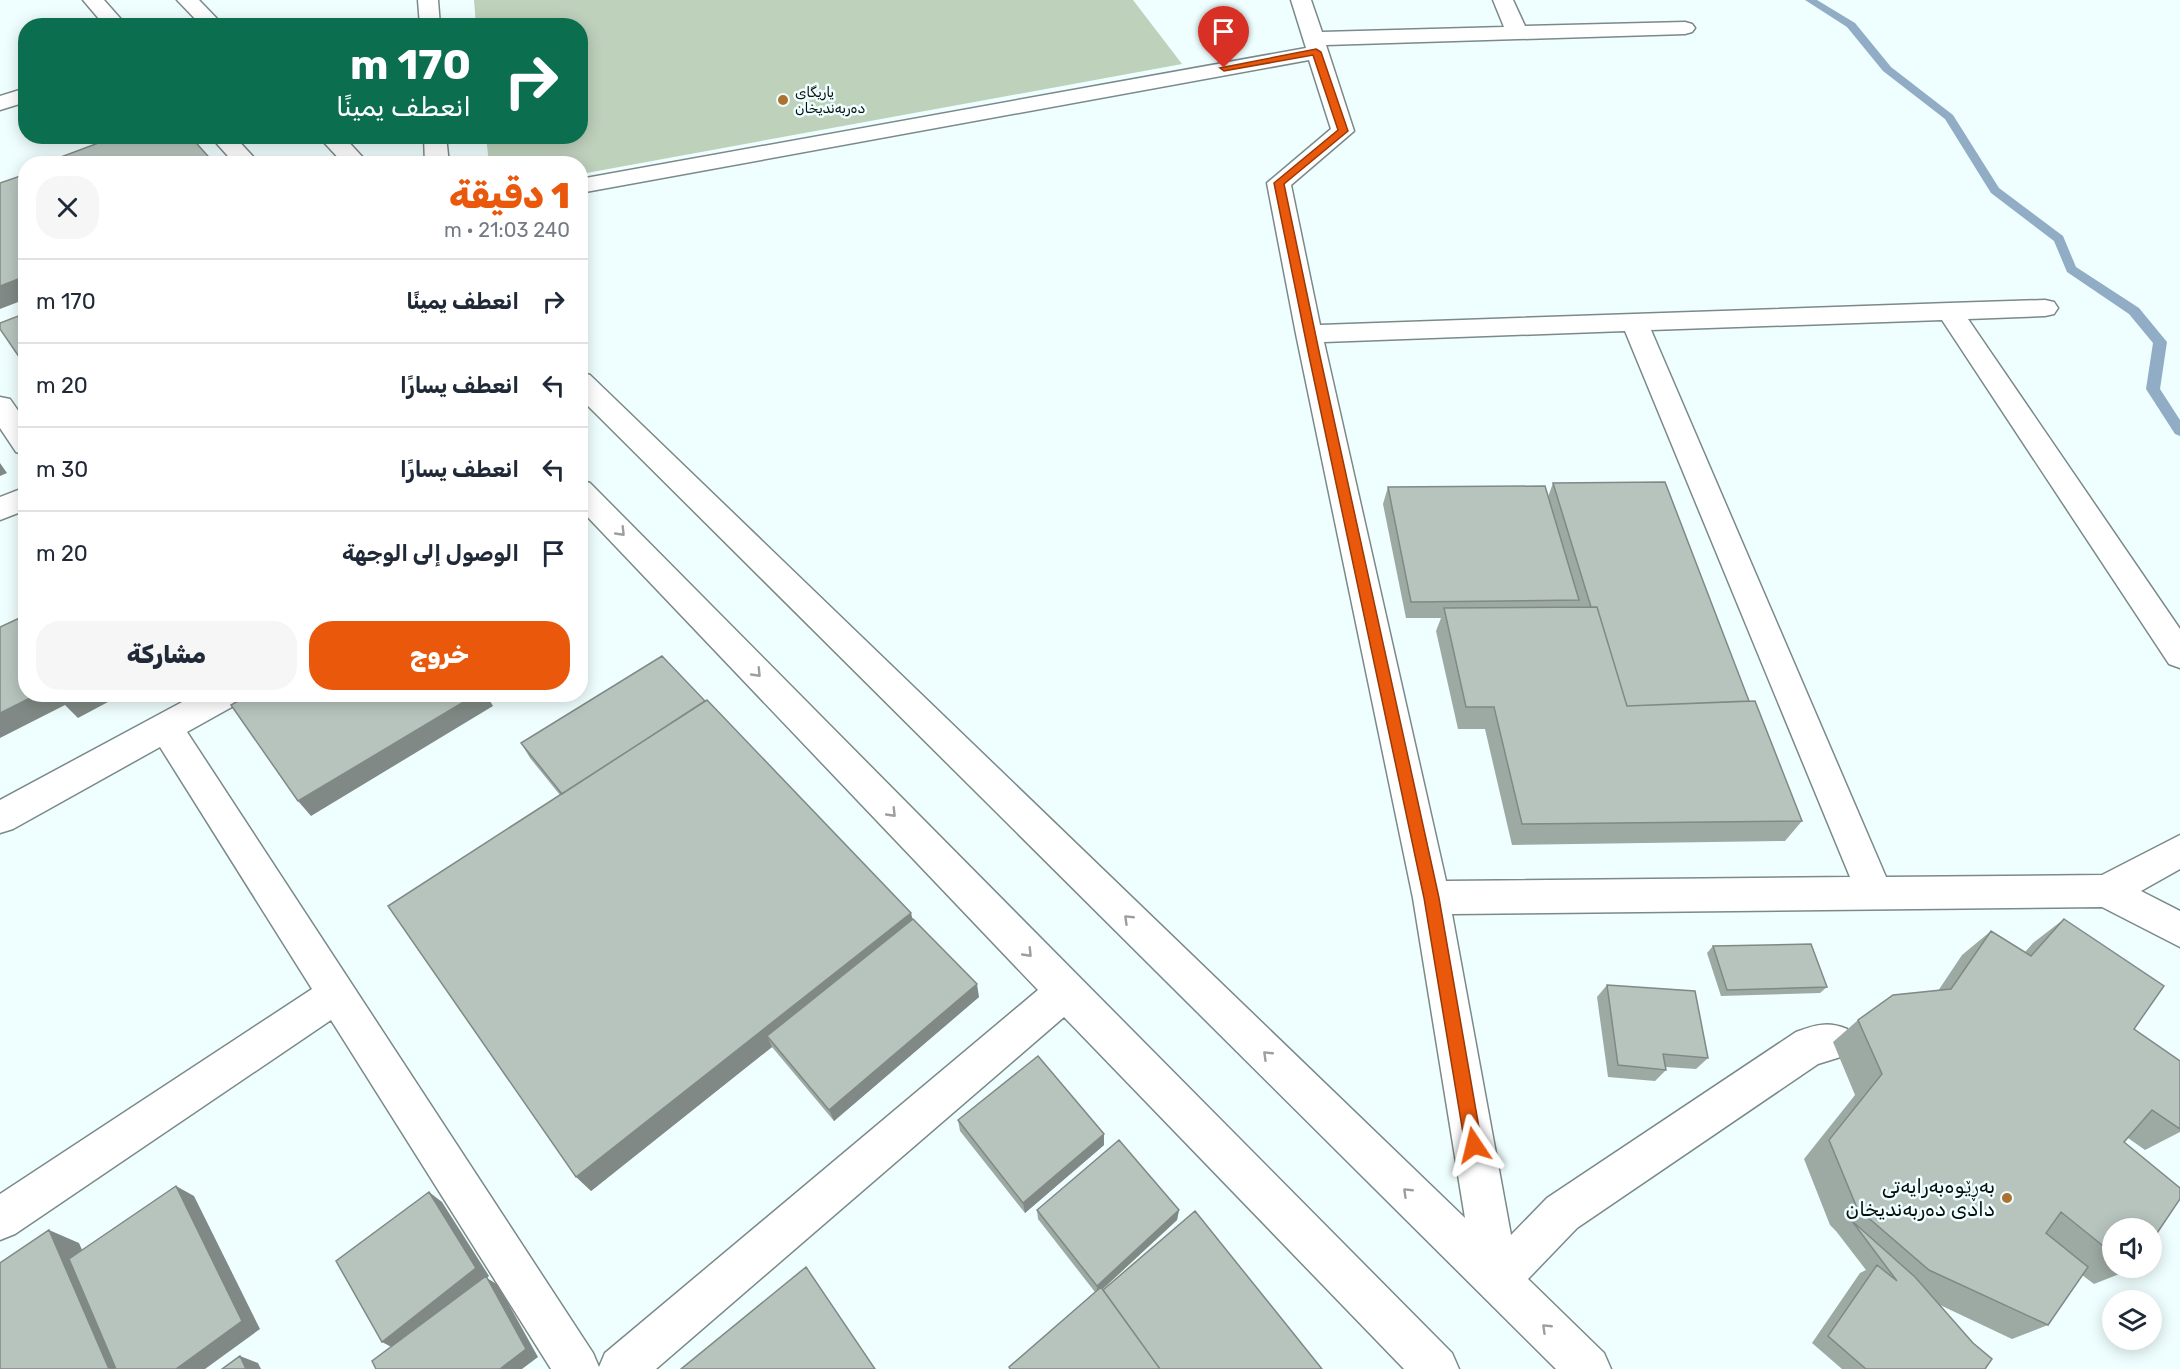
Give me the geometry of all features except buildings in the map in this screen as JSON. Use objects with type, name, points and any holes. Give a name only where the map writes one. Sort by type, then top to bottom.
[{"type":"street","points":[[93,0],[110,18]]},
{"type":"street","points":[[188,0],[206,18]]},
{"type":"street","points":[[429,0],[430,18]]},
{"type":"street","points":[[1301,0],[1343,131],[1279,183],[1431,898],[1497,1280]]},
{"type":"street","points":[[1503,0],[1517,33]]},
{"type":"street","points":[[588,184],[1314,45],[1517,33],[1685,28]]},
{"type":"street","points":[[0,103],[18,97]]},
{"type":"street","points":[[229,144],[241,156]]},
{"type":"street","points":[[337,144],[349,156]]},
{"type":"street","points":[[1310,334],[2045,308]]},
{"type":"street","points":[[1949,311],[2180,655]]},
{"type":"street","points":[[1634,322],[1875,893]]},
{"type":"street","points":[[588,389],[1588,1369]]},
{"type":"street","points":[[0,406],[18,433]]},
{"type":"street","points":[[0,509],[18,501]]},
{"type":"street","points":[[588,501],[1425,1365]]},
{"type":"street","points":[[0,818],[213,702]]},
{"type":"street","points":[[166,728],[577,1369]]},
{"type":"street","points":[[2106,891],[2180,850]]},
{"type":"street","points":[[1431,898],[2106,891],[2180,930]]},
{"type":"street","points":[[621,1369],[1065,991]]},
{"type":"street","points":[[0,1219],[337,994]]},
{"type":"street","points":[[1497,1280],[1562,1213],[1810,1046],[1833,1042]]},
{"type":"green space","name":"یاریگاى ده‌ربه‌ندیخان","points":[[474,0],[1133,0],[1182,64],[588,173],[588,156],[488,156],[487,144],[588,144],[588,18],[475,18]]},
{"type":"waterway","points":[[1810,0],[1851,25],[1887,69],[1949,117],[1995,190],[2059,239],[2071,269],[2134,311],[2160,342],[2153,389],[2180,431]]},
{"type":"place","name":"یاریگاى ده‌ربه‌ندیخان","points":[[783,100]]},
{"type":"place","name":"به‌ڕێوه‌به‌رایه‌تى دادى ده‌ربه‌ندیخان","points":[[2007,1198]]},
{"type":"route","points":[[1224,68],[1316,52],[1343,131],[1279,183],[1431,898],[1474,1145]]}]
